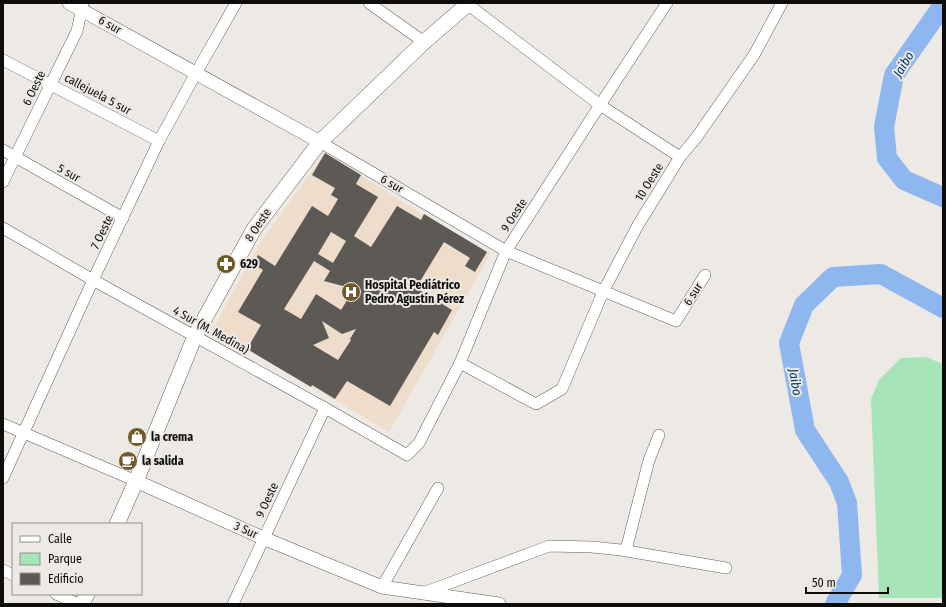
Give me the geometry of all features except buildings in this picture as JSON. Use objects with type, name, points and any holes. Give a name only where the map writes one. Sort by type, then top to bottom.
[{"type":"main road","name":"8 Oeste","points":[[117,523],[195,336],[254,229],[320,142],[424,42],[467,3]]},
{"type":"main road","points":[[82,604],[86,595]]},
{"type":"street","name":"6 sur","points":[[69,3],[82,6],[196,73],[320,142],[506,251],[676,321],[705,275]]},
{"type":"street","name":"7 Oeste","points":[[3,478],[158,141],[236,3]]},
{"type":"street","points":[[369,3],[424,42]]},
{"type":"street","points":[[467,3],[600,105],[680,157]]},
{"type":"street","name":"9 Oeste","points":[[407,455],[419,443],[460,364],[506,251],[667,3]]},
{"type":"street","name":"10 Oeste","points":[[460,364],[536,404],[562,389],[603,292],[638,225],[680,157],[696,138],[754,55],[782,3]]},
{"type":"street","name":"6 Oeste","points":[[3,182],[77,31],[82,6]]},
{"type":"street","name":"callejuela 5 sur","points":[[3,60],[158,141]]},
{"type":"street","name":"5 sur","points":[[3,150],[123,218]]},
{"type":"street","name":"4 Sur (M. Medina)","points":[[3,228],[93,280],[407,455]]},
{"type":"street","name":"9 Oeste","points":[[233,604],[325,408]]},
{"type":"street","name":"3 Sur","points":[[3,424],[136,481],[263,538],[382,587],[499,604]]},
{"type":"street","points":[[626,550],[649,460],[658,435]]},
{"type":"street","points":[[382,587],[438,488]]},
{"type":"street","points":[[423,593],[549,546],[592,547],[626,550],[726,568]]},
{"type":"street","points":[[3,570],[12,574]]},
{"type":"street","points":[[58,595],[78,604]]},
{"type":"shaded area","name":"Hospital Pediátrico Pedro Agustín Pérez","points":[[325,153],[424,215],[491,253],[389,432],[212,330],[260,243]]},
{"type":"green space","points":[[926,357],[943,364],[943,598],[879,598],[871,399],[879,380],[901,358]]},
{"type":"waterway","name":"Jaibo","points":[[943,5],[894,75],[884,127],[887,158],[904,180],[943,197]]},
{"type":"waterway","name":"Jaibo","points":[[835,604],[852,575],[847,503],[839,482],[805,430],[789,343],[804,305],[833,277],[881,274],[943,308]]},
{"type":"place","name":"629","points":[[226,264]]},
{"type":"place","name":"Hospital Pediátrico Pedro Agustín Pérez","points":[[351,292]]},
{"type":"place","name":"la crema","points":[[137,437]]},
{"type":"place","name":"la salida","points":[[128,461]]}]
